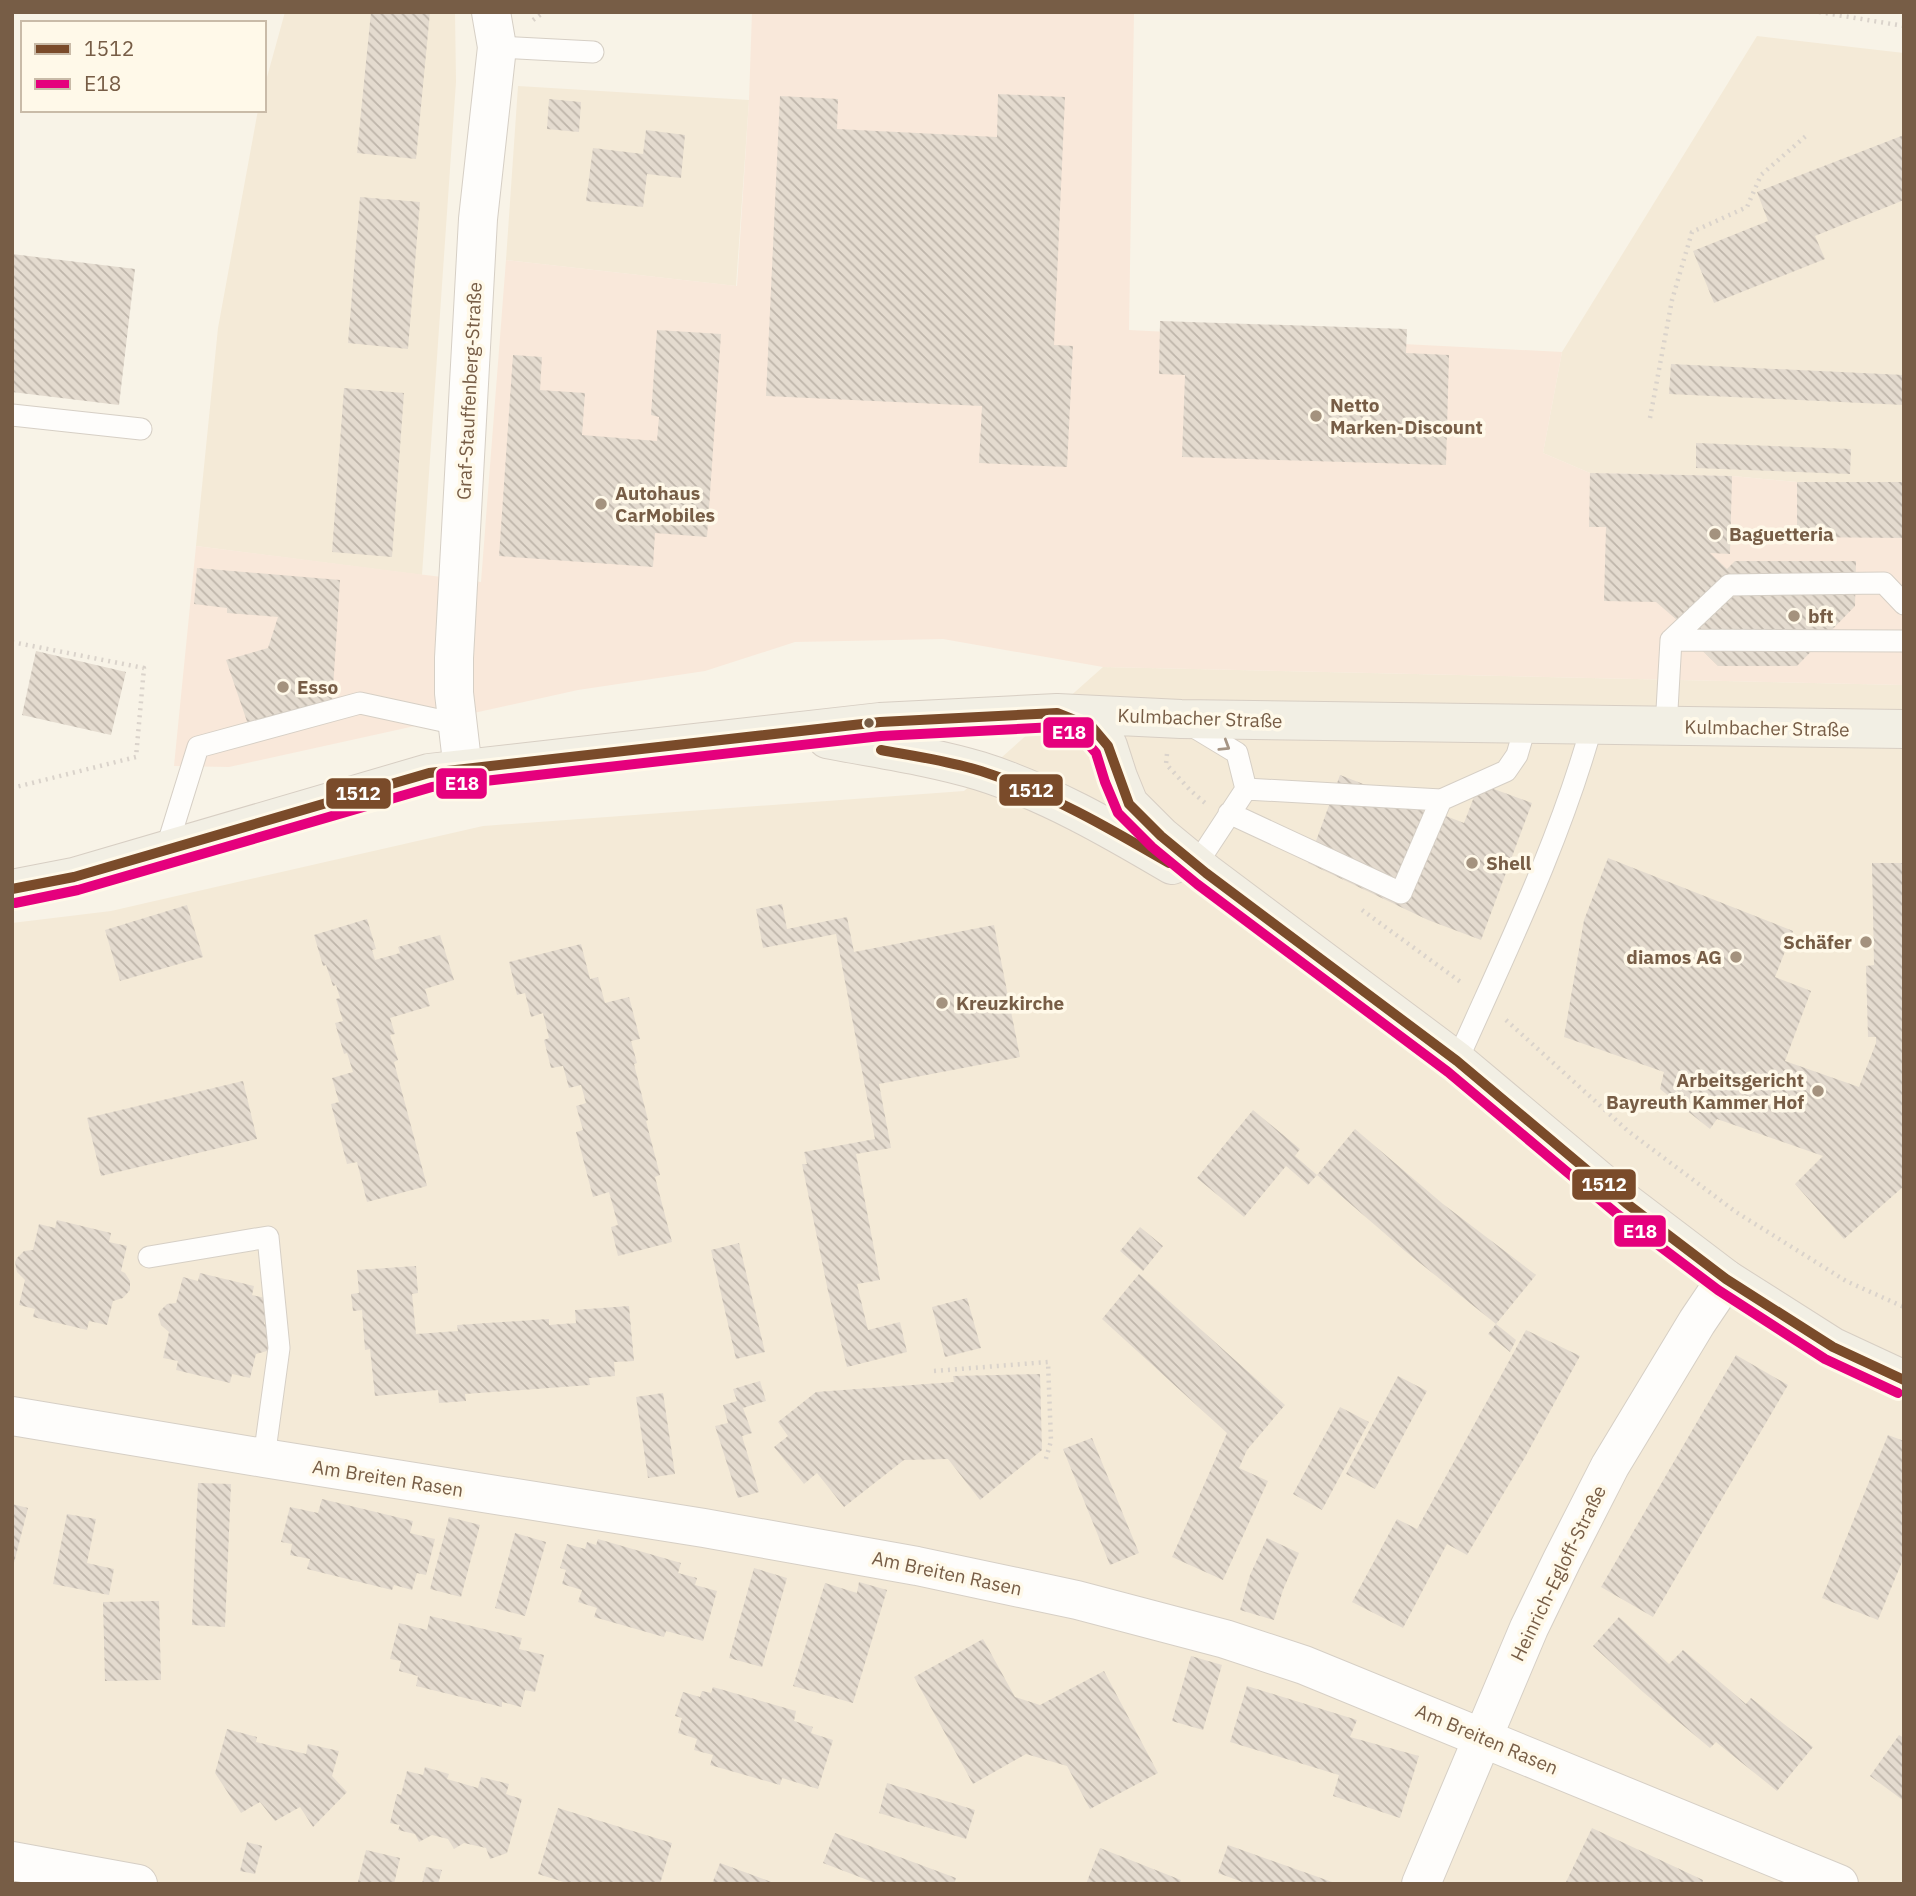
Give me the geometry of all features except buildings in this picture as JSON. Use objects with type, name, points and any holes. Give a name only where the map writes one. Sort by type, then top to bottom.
[{"type":"main road","name":"Kulmbacher Straße","points":[[12,889],[74,877],[429,774],[880,722],[1058,713],[1181,719],[1904,729]]},
{"type":"main road","points":[[1058,713],[1092,727],[1108,746],[1129,803],[1161,836],[1196,865],[1458,1060],[1626,1203],[1726,1279],[1833,1348],[1904,1380]]},
{"type":"main road","points":[[788,732],[954,764],[1041,795],[1175,867],[1320,957]]},
{"type":"street","name":"Graf-Stauffenberg-Straße","points":[[463,770],[454,693],[454,658],[477,233],[494,30]]},
{"type":"street","name":"Heinrich-Egloff-Straße","points":[[1421,1884],[1529,1628],[1610,1466],[1726,1279]]},
{"type":"street","name":"Am Breiten Rasen","points":[[12,1416],[805,1545],[1077,1600],[1225,1639],[1304,1665],[1839,1884]]},
{"type":"street","points":[[12,1861],[138,1884]]},
{"type":"lane","points":[[494,30],[593,52]]},
{"type":"lane","points":[[12,415],[141,429]]},
{"type":"lane","points":[[1666,727],[1671,640],[1729,585],[1884,583],[1904,604]]},
{"type":"lane","points":[[1671,640],[1904,641]]},
{"type":"lane","points":[[166,850],[198,747],[360,703],[457,724]]},
{"type":"lane","points":[[1181,719],[1237,753],[1246,789],[1196,865]]},
{"type":"lane","points":[[1246,789],[1441,800],[1506,771],[1517,755],[1526,724]]},
{"type":"lane","points":[[1458,1060],[1544,865],[1592,725]]},
{"type":"lane","points":[[1229,813],[1401,893],[1441,800]]},
{"type":"lane","points":[[149,1257],[268,1237],[279,1348],[264,1458]]},
{"type":"path","points":[[1819,12],[1904,26]]},
{"type":"path","points":[[1650,418],[1672,300],[1692,232],[1747,207],[1761,175],[1807,135]]},
{"type":"path","points":[[12,642],[144,668],[136,757],[12,788]]},
{"type":"path","points":[[934,1371],[1048,1362],[1051,1441],[1045,1462]]},
{"type":"shaded area","points":[[285,12],[455,12],[456,82],[422,575],[196,546],[218,328],[258,112],[266,112],[266,81]]},
{"type":"shaded area","points":[[752,12],[1134,12],[1129,330],[1562,352],[1543,453],[1590,473],[1732,476],[1797,482],[1904,482],[1904,685],[1103,667],[943,639],[795,642],[705,671],[578,690],[229,767],[174,766],[196,546],[481,582],[506,260],[737,286]]},
{"type":"shaded area","points":[[1757,36],[1904,53],[1904,482],[1797,482],[1732,476],[1590,473],[1543,453],[1562,352]]},
{"type":"shaded area","points":[[518,86],[749,100],[736,286],[506,260]]},
{"type":"shaded area","points":[[1103,667],[1904,685],[1904,1884],[12,1884],[12,923],[111,911],[483,826],[964,791]]},
{"type":"transit line","name":"1512","points":[[12,889],[74,877],[429,773],[880,722],[1057,713],[1092,727],[1108,746],[1129,804],[1161,836],[1206,873],[1457,1061],[1626,1203],[1726,1279],[1833,1347],[1904,1380]]},
{"type":"transit line","name":"E18","points":[[15,903],[78,890],[432,787],[881,736],[1055,727],[1084,739],[1096,753],[1118,813],[1152,847],[1197,884],[1448,1072],[1617,1214],[1718,1290],[1825,1359],[1898,1393]]},
{"type":"transit line","name":"1512","points":[[881,750],[957,764],[1030,789],[1169,863]]},
{"type":"place","name":"Netto Marken-Discount","points":[[1316,416]]},
{"type":"place","name":"Autohaus CarMobiles","points":[[601,504]]},
{"type":"place","name":"Baguetteria","points":[[1715,534]]},
{"type":"place","name":"bft","points":[[1794,616]]},
{"type":"place","name":"Esso","points":[[283,687]]},
{"type":"place","name":"Shell","points":[[1472,863]]},
{"type":"place","name":"Schäfer","points":[[1866,942]]},
{"type":"place","name":"diamos AG","points":[[1736,957]]},
{"type":"place","name":"Kreuzkirche","points":[[942,1003]]},
{"type":"place","name":"Arbeitsgericht Bayreuth Kammer Hof","points":[[1818,1091]]}]
